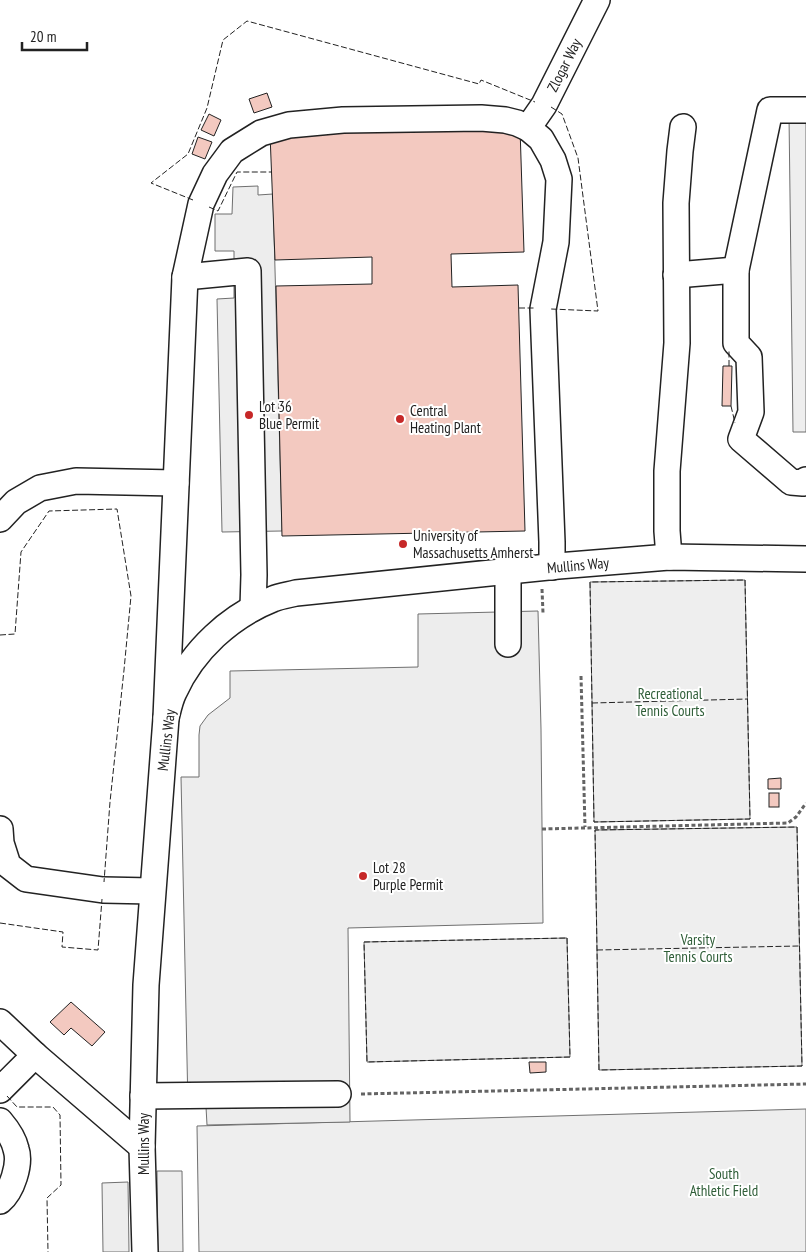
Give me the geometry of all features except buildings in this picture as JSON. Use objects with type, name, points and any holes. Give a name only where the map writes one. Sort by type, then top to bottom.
[{"type":"street","name":"Zlogar Way","points":[[528,128],[544,105],[597,0]]},
{"type":"street","points":[[806,110],[770,110],[736,270],[736,343],[749,357],[751,412],[741,439],[791,482],[803,482],[806,480]]},
{"type":"street","points":[[166,718],[185,277],[201,204],[215,174],[232,151],[260,133],[289,125],[353,119],[481,118],[517,123],[528,128],[541,139],[553,160],[559,179],[556,242],[543,309],[552,542],[547,574]]},
{"type":"street","points":[[669,557],[667,471],[677,343],[676,203],[683,127]]},
{"type":"street","points":[[676,275],[736,270]]},
{"type":"street","points":[[185,277],[248,271],[253,608]]},
{"type":"street","points":[[0,519],[16,502],[40,488],[76,481],[176,483]]},
{"type":"street","name":"Mullins Way","points":[[145,1252],[142,1147],[146,985],[166,718],[173,694],[182,677],[206,644],[227,625],[253,608],[275,598],[296,593],[508,572],[547,574],[669,557],[806,559]]},
{"type":"street","points":[[508,572],[508,644]]},
{"type":"street","points":[[0,829],[1,843],[8,865],[26,879],[103,890],[152,891]]},
{"type":"street","points":[[0,1022],[35,1055],[142,1147]]},
{"type":"street","points":[[0,1090],[35,1055]]},
{"type":"street","points":[[143,1096],[338,1094]]},
{"type":"street","points":[[0,1121],[7,1129],[16,1149],[17,1170],[12,1184],[0,1201]]},
{"type":"path","points":[[543,614],[547,574]]},
{"type":"path","points":[[581,676],[585,827]]},
{"type":"path","points":[[542,828],[788,823],[796,817],[806,803]]},
{"type":"path","points":[[338,1094],[806,1084]]},
{"type":"green space","points":[[789,116],[806,116],[806,432],[793,432]]},
{"type":"green space","name":"Recreational Tennis Courts","points":[[745,580],[750,819],[594,822],[590,582]]},
{"type":"green space","name":"Varsity Tennis Courts","points":[[797,827],[802,1066],[599,1070],[595,830]]},
{"type":"green space","points":[[567,938],[570,1057],[367,1062],[364,942]]},
{"type":"green space","name":"South Athletic Field","points":[[806,1109],[806,1252],[199,1252],[197,1126]]},
{"type":"shaded area","name":"Lot 36 Blue Permit","points":[[258,186],[258,195],[273,194],[282,531],[222,532],[217,299],[234,298],[234,251],[215,251],[215,214],[232,214],[233,187]]},
{"type":"shaded area","name":"Lot 28 Purple Permit","points":[[538,611],[543,923],[348,928],[350,1122],[207,1125],[206,1107],[188,1107],[181,777],[199,777],[200,726],[208,715],[230,698],[230,671],[418,667],[418,614]]},
{"type":"shaded area","points":[[157,1171],[182,1171],[183,1252],[158,1252]]},
{"type":"shaded area","points":[[128,1182],[129,1252],[103,1252],[102,1183]]},
{"type":"fence","points":[[193,200],[151,183],[188,154],[207,108],[223,40],[247,21],[479,84],[481,80],[535,102]]},
{"type":"fence","points":[[551,107],[562,114],[578,158],[598,311],[551,309]]},
{"type":"fence","points":[[209,207],[218,211],[237,172],[272,172]]},
{"type":"fence","points":[[519,308],[534,308]]},
{"type":"fence","points":[[729,351],[729,366]]},
{"type":"fence","points":[[731,406],[735,423]]},
{"type":"fence","points":[[0,635],[15,634],[21,552],[49,511],[117,509],[131,596],[110,802],[104,882]]},
{"type":"fence","points":[[745,580],[750,819],[594,822],[590,582],[745,580]]},
{"type":"fence","points":[[592,703],[748,699]]},
{"type":"fence","points":[[797,827],[802,1066],[599,1070],[595,830],[797,827]]},
{"type":"fence","points":[[0,923],[63,932],[62,947],[98,950],[102,899]]},
{"type":"fence","points":[[567,938],[570,1057],[367,1062],[364,942],[567,938]]},
{"type":"fence","points":[[597,950],[799,946]]},
{"type":"fence","points":[[7,1096],[17,1107],[53,1107],[60,1115],[61,1185],[47,1198],[48,1252]]},
{"type":"place","name":"Lot 36 Blue Permit","points":[[249,415]]},
{"type":"place","name":"Central Heating Plant","points":[[400,419]]},
{"type":"place","name":"University of Massachusetts Amherst","points":[[403,544]]},
{"type":"place","name":"Lot 28 Purple Permit","points":[[363,876]]}]
